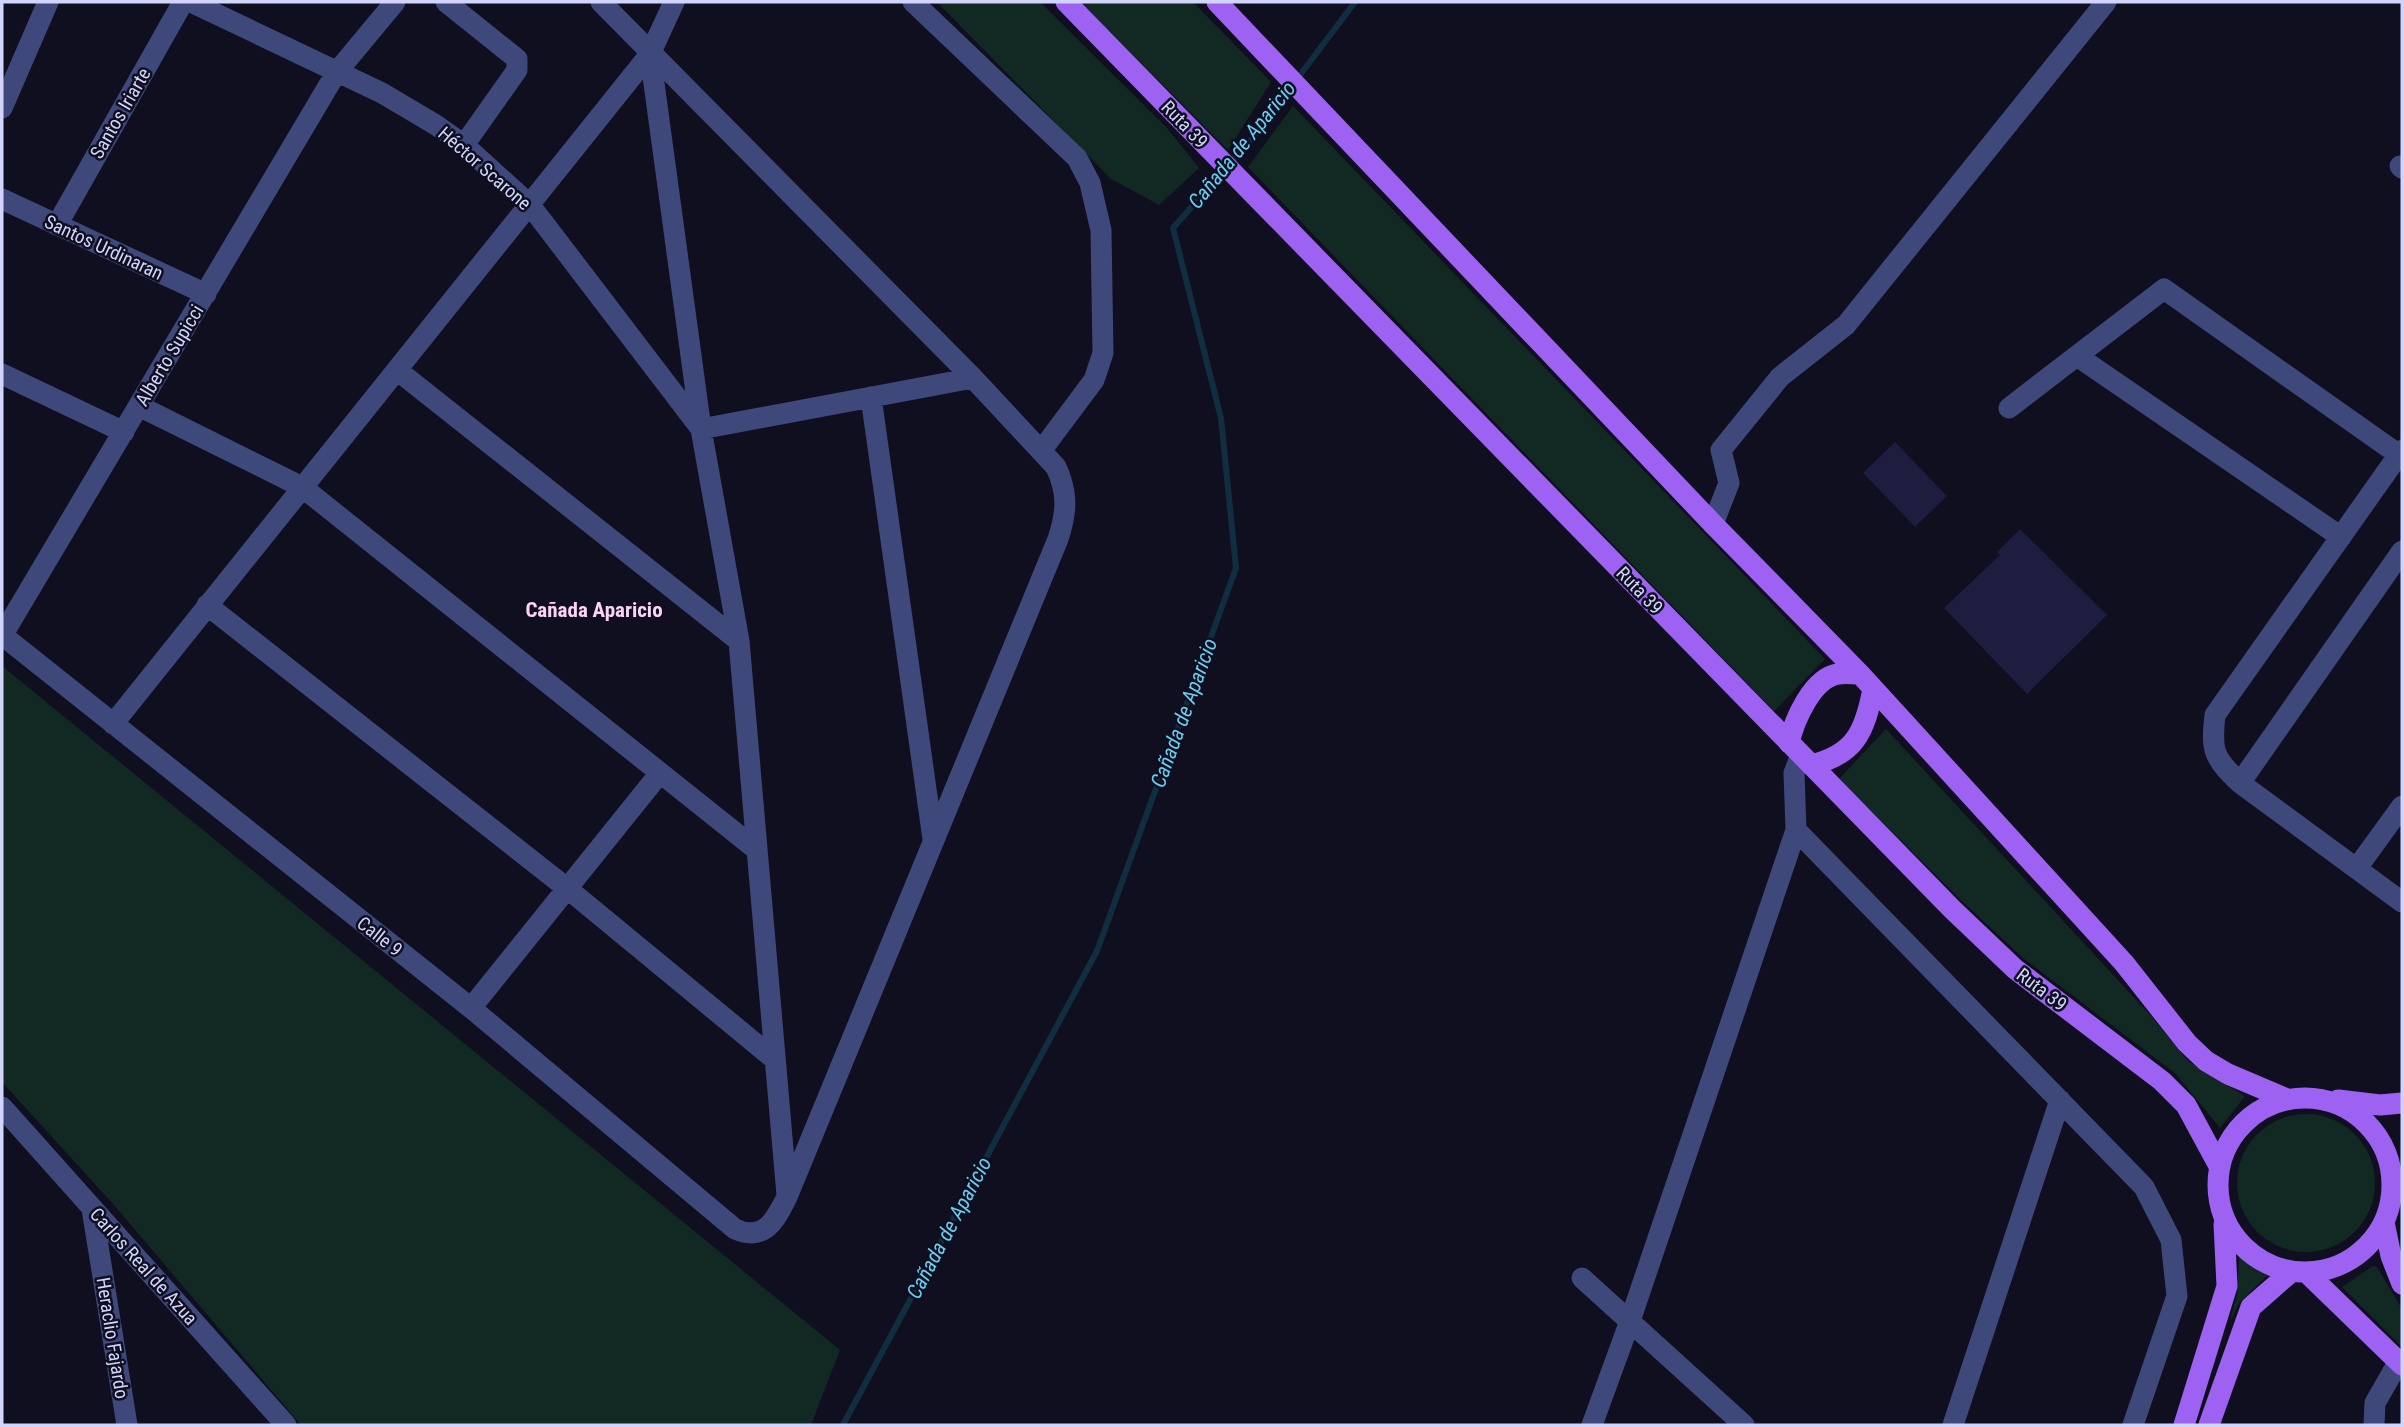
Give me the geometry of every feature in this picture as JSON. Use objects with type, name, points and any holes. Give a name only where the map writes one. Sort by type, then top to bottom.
[{"type":"main road","name":"Ruta 39","points":[[1066,2],[1800,754],[2015,968],[2162,1081],[2186,1105],[2219,1166]]},
{"type":"main road","points":[[1217,2],[1713,524],[1867,681],[2124,963],[2187,1043],[2206,1061],[2228,1074],[2287,1098]]},
{"type":"main road","points":[[1835,674],[1867,681],[1867,721],[1854,742],[1833,760],[1800,754],[1797,713],[1813,692],[1835,674]]},
{"type":"main road","points":[[2184,1425],[2227,1286],[2228,1255],[2218,1193],[2219,1166],[2228,1142],[2243,1122],[2263,1107],[2287,1098],[2322,1098],[2380,1105],[2402,1103]]},
{"type":"main road","points":[[2223,1218],[2239,1244],[2263,1262],[2299,1272],[2327,1270],[2346,1262],[2368,1245],[2384,1222],[2397,1190],[2390,1164],[2377,1134],[2353,1111],[2322,1098]]},
{"type":"main road","points":[[2384,1222],[2391,1256],[2402,1284]]},
{"type":"main road","points":[[2299,1272],[2400,1363]]},
{"type":"main road","points":[[2209,1425],[2251,1307],[2299,1272]]},
{"type":"street","points":[[4,95],[48,2]]},
{"type":"street","name":"Santos Iriarte","points":[[57,225],[183,2]]},
{"type":"street","name":"Héctor Scarone","points":[[191,2],[215,7],[336,73],[382,93],[464,145],[530,205],[701,429]]},
{"type":"street","name":"Alberto Supicci","points":[[2,635],[336,73],[395,2]]},
{"type":"street","points":[[446,2],[517,59],[517,70],[464,145]]},
{"type":"street","points":[[601,2],[973,378],[1056,467],[1064,485],[1067,513],[787,1197]]},
{"type":"street","points":[[113,724],[650,54],[674,2]]},
{"type":"street","points":[[912,2],[1077,158],[1090,183],[1101,230],[1104,353],[1094,380],[1041,451]]},
{"type":"street","points":[[1713,524],[1729,483],[1721,450],[1780,377],[1846,325],[2106,2]]},
{"type":"street","points":[[650,54],[701,429],[739,641],[787,1197]]},
{"type":"street","name":"Santos Urdinaran","points":[[2,200],[206,294]]},
{"type":"street","points":[[2010,408],[2164,289],[2401,454],[2215,715],[2212,746],[2228,771],[2240,783],[2402,902]]},
{"type":"street","points":[[2077,356],[2341,537]]},
{"type":"street","points":[[397,370],[739,641]]},
{"type":"street","points":[[2,374],[124,432]]},
{"type":"street","points":[[701,429],[973,378]]},
{"type":"street","points":[[871,397],[933,841]]},
{"type":"street","points":[[139,406],[302,488],[757,850]]},
{"type":"street","points":[[2240,783],[2402,551]]},
{"type":"street","points":[[207,605],[568,889],[773,1058]]},
{"type":"street","name":"Calle 9","points":[[2,635],[471,1008],[734,1228],[758,1233],[773,1222],[787,1197]]},
{"type":"street","points":[[1592,1425],[1630,1321],[1796,830],[1794,773],[1800,754]]},
{"type":"street","points":[[471,1008],[660,773]]},
{"type":"street","points":[[2357,868],[2402,806]]},
{"type":"street","points":[[1796,830],[2144,1187],[2171,1240],[2177,1296],[2133,1425]]},
{"type":"street","points":[[1952,1425],[2060,1100]]},
{"type":"street","name":"Carlos Real de Azua","points":[[2,1107],[286,1425]]},
{"type":"street","name":"Heraclio Fajardo","points":[[92,1209],[127,1425]]},
{"type":"street","points":[[1582,1278],[1744,1425]]},
{"type":"street","points":[[2374,1425],[2375,1403],[2400,1363]]},
{"type":"green space","points":[[937,2],[1040,2],[1167,128],[1199,168],[1159,205],[1111,179]]},
{"type":"green space","points":[[1080,2],[1193,2],[1271,82],[1228,150]]},
{"type":"green space","points":[[1293,106],[1825,659],[1774,711],[1248,167]]},
{"type":"green space","points":[[2,666],[840,1350],[811,1425],[301,1425],[114,1205],[2,1082]]},
{"type":"green space","points":[[1886,729],[2151,1016],[2188,1061],[2245,1096],[2220,1128],[2175,1073],[2023,958],[1839,779]]},
{"type":"green space","points":[[2306,1114],[2332,1119],[2355,1134],[2370,1157],[2375,1183],[2370,1209],[2355,1232],[2332,1247],[2306,1252],[2280,1247],[2257,1232],[2242,1209],[2237,1183],[2242,1157],[2257,1134],[2280,1119]]},
{"type":"green space","points":[[2239,1256],[2268,1275],[2239,1303],[2229,1324],[2237,1295]]},
{"type":"green space","points":[[2373,1266],[2377,1267],[2402,1309],[2402,1347],[2342,1287]]},
{"type":"building","points":[[1895,442],[1947,496],[1915,527],[1863,473]]},
{"type":"building","points":[[2020,529],[2107,615],[2027,694],[1944,608],[2000,555],[1997,552]]},
{"type":"waterway","name":"Cañada de Aparicio","points":[[1297,79],[1355,2]]},
{"type":"waterway","name":"Cañada de Aparicio","points":[[843,1425],[1097,951],[1236,568],[1221,418],[1173,228],[1256,134],[1291,87]]},
{"type":"district","name":"Cañada Aparicio","points":[[594,610]]}]
